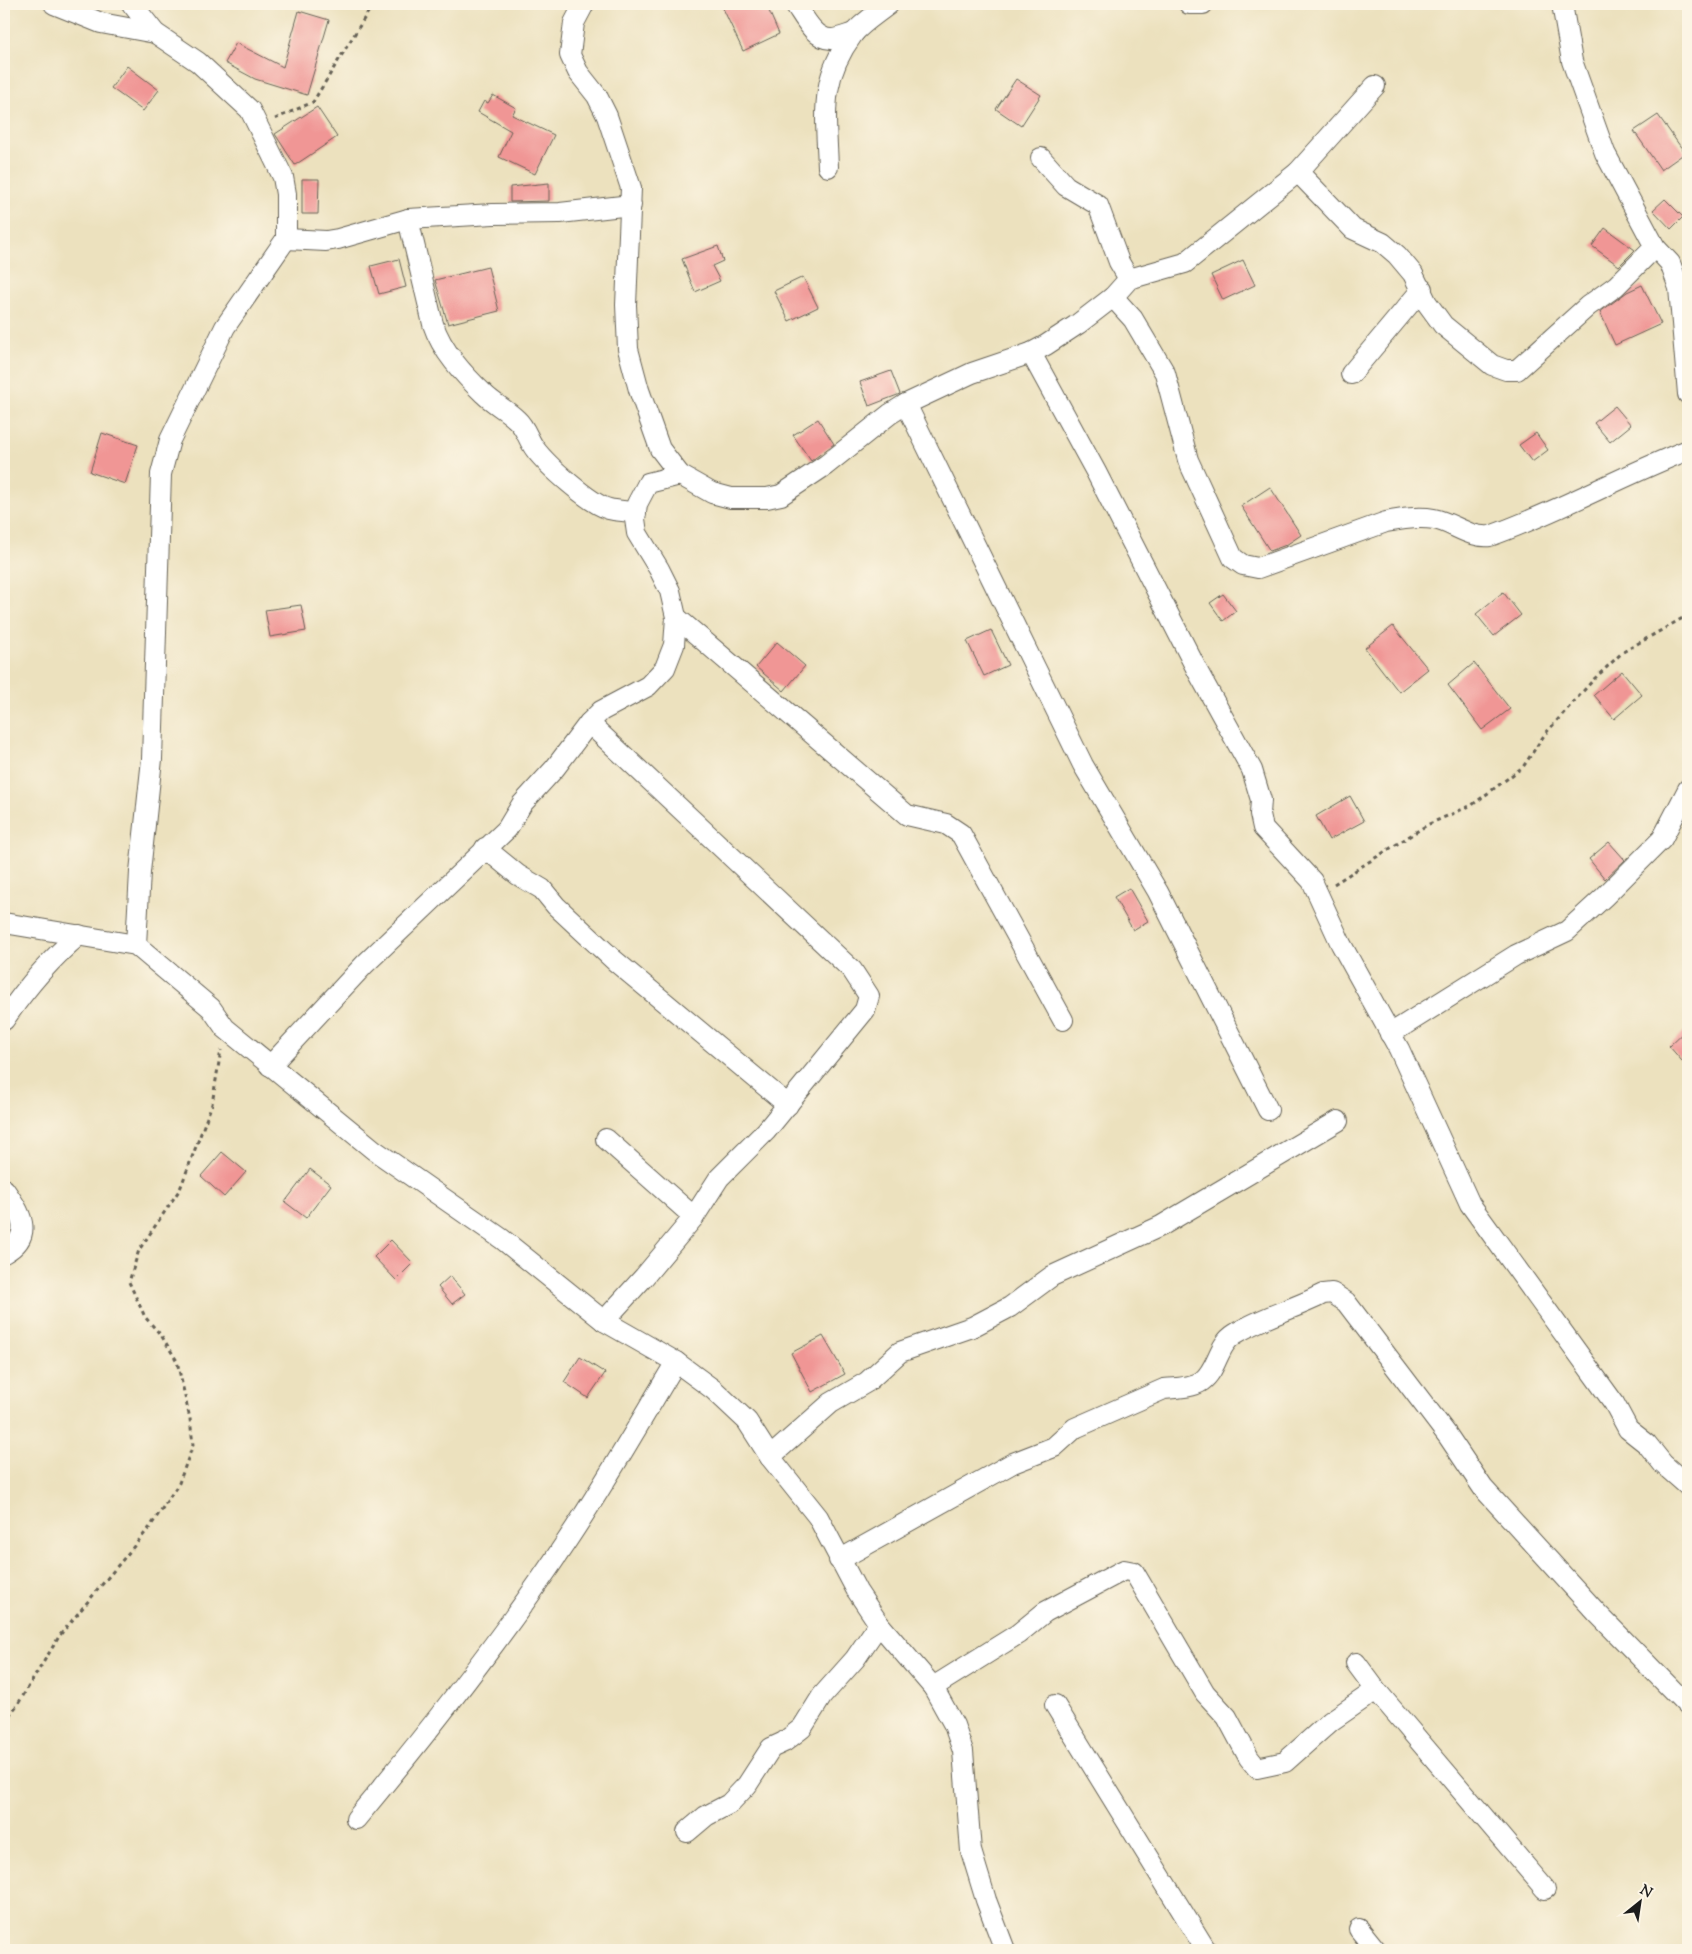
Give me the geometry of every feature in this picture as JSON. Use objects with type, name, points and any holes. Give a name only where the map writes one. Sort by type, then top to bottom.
[{"type":"street","points":[[54,4],[101,23],[155,32]]},
{"type":"street","points":[[132,4],[155,32],[198,62],[234,93],[250,110],[283,177],[286,194],[286,239],[225,327],[170,440],[161,474],[152,759],[140,872],[136,945]]},
{"type":"street","points":[[584,4],[574,23],[570,55],[578,72],[597,96],[607,116],[631,188],[626,305],[628,349],[639,390],[660,449],[680,474],[712,493],[731,498],[767,498],[781,495],[826,465],[906,404],[972,374],[1031,353],[1078,324],[1113,297],[1129,279],[1185,263],[1298,172],[1375,86]]},
{"type":"street","points":[[795,4],[809,26],[821,36],[830,39],[854,33]]},
{"type":"street","points":[[828,167],[825,103],[832,72],[854,33],[889,4]]},
{"type":"street","points":[[1189,4],[1202,4]]},
{"type":"street","points":[[1562,4],[1572,61],[1583,98],[1605,153],[1655,247],[1670,263],[1679,288],[1688,394]]},
{"type":"street","points":[[1041,158],[1066,186],[1098,205],[1119,262],[1129,279]]},
{"type":"street","points":[[1298,172],[1353,229],[1383,243],[1397,255],[1422,289],[1426,302],[1443,325],[1492,364],[1506,370],[1517,370],[1588,306],[1616,286],[1655,247]]},
{"type":"street","points":[[286,239],[332,240],[408,219],[493,214],[560,213],[631,206]]},
{"type":"street","points":[[408,219],[432,324],[438,341],[449,356],[485,396],[506,409],[519,422],[541,457],[566,480],[594,502],[609,509],[636,512]]},
{"type":"street","points":[[1351,374],[1422,289]]},
{"type":"street","points":[[1113,297],[1133,319],[1162,366],[1188,460],[1234,558],[1243,565],[1258,568],[1386,522],[1406,518],[1434,519],[1471,535],[1490,536],[1599,490],[1644,467],[1688,450]]},
{"type":"street","points":[[1031,353],[1096,472],[1198,672],[1252,770],[1261,800],[1260,814],[1264,828],[1312,881],[1341,944],[1390,1034],[1470,1204],[1614,1403],[1628,1430],[1647,1444],[1664,1464],[1688,1486]]},
{"type":"street","points":[[906,404],[1083,765],[1158,892],[1268,1110]]},
{"type":"street","points":[[270,1066],[365,964],[507,828],[522,804],[555,768],[588,723],[601,711],[648,686],[665,668],[674,646],[676,617],[670,591],[637,533],[636,512],[637,504],[648,483],[660,449]]},
{"type":"street","points":[[648,483],[680,474]]},
{"type":"street","points":[[676,617],[907,815],[946,824],[961,834],[1063,1020]]},
{"type":"street","points":[[588,723],[852,970],[869,996],[865,1010],[788,1105],[766,1131],[719,1178],[694,1217],[644,1278],[604,1320]]},
{"type":"street","points":[[1390,1034],[1516,955],[1567,931],[1662,839],[1688,789]]},
{"type":"street","points":[[486,848],[518,875],[542,889],[556,906],[615,961],[788,1105]]},
{"type":"street","points":[[4,923],[136,945],[211,1008],[225,1028],[374,1150],[502,1239],[604,1320],[676,1362],[714,1390],[747,1421],[770,1456],[818,1517],[857,1592],[880,1624],[933,1687],[954,1725],[963,1751],[971,1851],[1005,1950]]},
{"type":"street","points":[[4,1020],[23,991],[55,955],[79,934]]},
{"type":"street","points":[[770,1456],[831,1403],[867,1382],[900,1352],[972,1327],[1010,1307],[1052,1276],[1161,1226],[1338,1121]]},
{"type":"street","points":[[606,1139],[694,1217]]},
{"type":"street","points":[[4,1189],[16,1205],[24,1226],[21,1238],[11,1249],[4,1253]]},
{"type":"street","points":[[839,1560],[1013,1463],[1054,1447],[1074,1428],[1164,1390],[1180,1388],[1203,1380],[1214,1366],[1220,1350],[1228,1339],[1236,1333],[1323,1294],[1332,1293],[1346,1302],[1501,1509],[1597,1613],[1688,1706]]},
{"type":"street","points":[[356,1819],[440,1718],[518,1612],[607,1479],[676,1362]]},
{"type":"street","points":[[933,1687],[1018,1634],[1045,1612],[1124,1570],[1134,1572],[1205,1693],[1227,1717],[1249,1758],[1257,1768],[1285,1762],[1331,1720],[1376,1690]]},
{"type":"street","points":[[687,1832],[706,1816],[729,1804],[747,1785],[771,1748],[784,1742],[802,1728],[822,1696],[855,1659],[880,1624]]},
{"type":"street","points":[[1356,1663],[1376,1690],[1545,1889]]},
{"type":"street","points":[[1055,1705],[1206,1950]]},
{"type":"street","points":[[1359,1928],[1376,1950]]},
{"type":"path","points":[[259,127],[313,102],[373,4]]},
{"type":"path","points":[[1318,894],[1427,825],[1472,805],[1523,767],[1546,734],[1594,679],[1623,652],[1688,615]]},
{"type":"path","points":[[4,1722],[18,1704],[60,1635],[150,1527],[179,1483],[193,1445],[190,1419],[177,1361],[161,1335],[145,1317],[129,1282],[139,1250],[180,1189],[212,1104],[225,1028]]},
{"type":"building","points":[[721,4],[766,4],[779,34],[743,51]]},
{"type":"building","points":[[299,11],[329,20],[307,95],[255,79],[225,63],[236,43],[283,67]]},
{"type":"building","points":[[127,66],[159,90],[143,111],[111,88]]},
{"type":"building","points":[[1016,79],[1041,95],[1021,126],[996,109]]},
{"type":"building","points":[[493,95],[516,108],[512,115],[554,135],[535,174],[499,157],[511,131],[478,112],[484,101],[488,103]]},
{"type":"building","points":[[317,107],[337,137],[295,165],[275,134]]},
{"type":"building","points":[[1658,115],[1685,153],[1661,170],[1634,131]]},
{"type":"building","points":[[302,179],[319,179],[318,214],[302,214]]},
{"type":"building","points":[[549,183],[549,201],[510,202],[510,187]]},
{"type":"building","points":[[1665,199],[1683,217],[1671,229],[1653,210]]},
{"type":"building","points":[[1605,228],[1635,250],[1619,266],[1592,246]]},
{"type":"building","points":[[718,246],[723,261],[712,266],[720,281],[695,292],[682,259]]},
{"type":"building","points":[[399,259],[406,287],[379,294],[371,266]]},
{"type":"building","points":[[1243,260],[1255,285],[1223,300],[1211,275]]},
{"type":"building","points":[[488,267],[499,311],[448,324],[435,280]]},
{"type":"building","points":[[803,277],[818,307],[789,321],[774,291]]},
{"type":"building","points":[[1642,285],[1661,324],[1615,345],[1600,312],[1627,292]]},
{"type":"building","points":[[891,371],[900,394],[869,406],[860,382]]},
{"type":"building","points":[[1615,406],[1631,425],[1610,442],[1594,423]]},
{"type":"building","points":[[818,419],[834,444],[811,461],[793,435]]},
{"type":"building","points":[[102,433],[138,445],[125,484],[90,472]]},
{"type":"building","points":[[1536,433],[1548,450],[1532,462],[1519,445]]},
{"type":"building","points":[[1270,487],[1301,535],[1286,545],[1270,551],[1241,506]]},
{"type":"building","points":[[1503,592],[1521,615],[1494,636],[1476,614]]},
{"type":"building","points":[[1223,594],[1236,611],[1223,621],[1210,603]]},
{"type":"building","points":[[301,605],[306,631],[270,637],[265,610]]},
{"type":"building","points":[[1393,626],[1428,669],[1399,692],[1365,648]]},
{"type":"building","points":[[991,630],[1008,665],[984,676],[967,641]]},
{"type":"building","points":[[777,642],[805,666],[784,691],[756,667]]},
{"type":"building","points":[[1474,663],[1510,709],[1482,730],[1448,685]]},
{"type":"building","points":[[1622,671],[1642,695],[1614,719],[1594,695]]},
{"type":"building","points":[[1350,796],[1364,821],[1329,840],[1316,816]]},
{"type":"building","points":[[1609,842],[1625,860],[1605,879],[1589,859]]},
{"type":"building","points":[[1129,888],[1148,921],[1133,930],[1114,897]]},
{"type":"building","points":[[1688,1028],[1688,1068],[1669,1046]]},
{"type":"building","points":[[222,1152],[246,1172],[224,1197],[201,1176]]},
{"type":"building","points":[[310,1169],[331,1185],[306,1218],[285,1202]]},
{"type":"building","points":[[391,1240],[413,1263],[396,1280],[374,1257]]},
{"type":"building","points":[[450,1276],[465,1294],[452,1304],[438,1287]]},
{"type":"building","points":[[823,1336],[845,1374],[812,1392],[791,1353]]},
{"type":"building","points":[[580,1357],[605,1373],[588,1398],[564,1382]]}]
